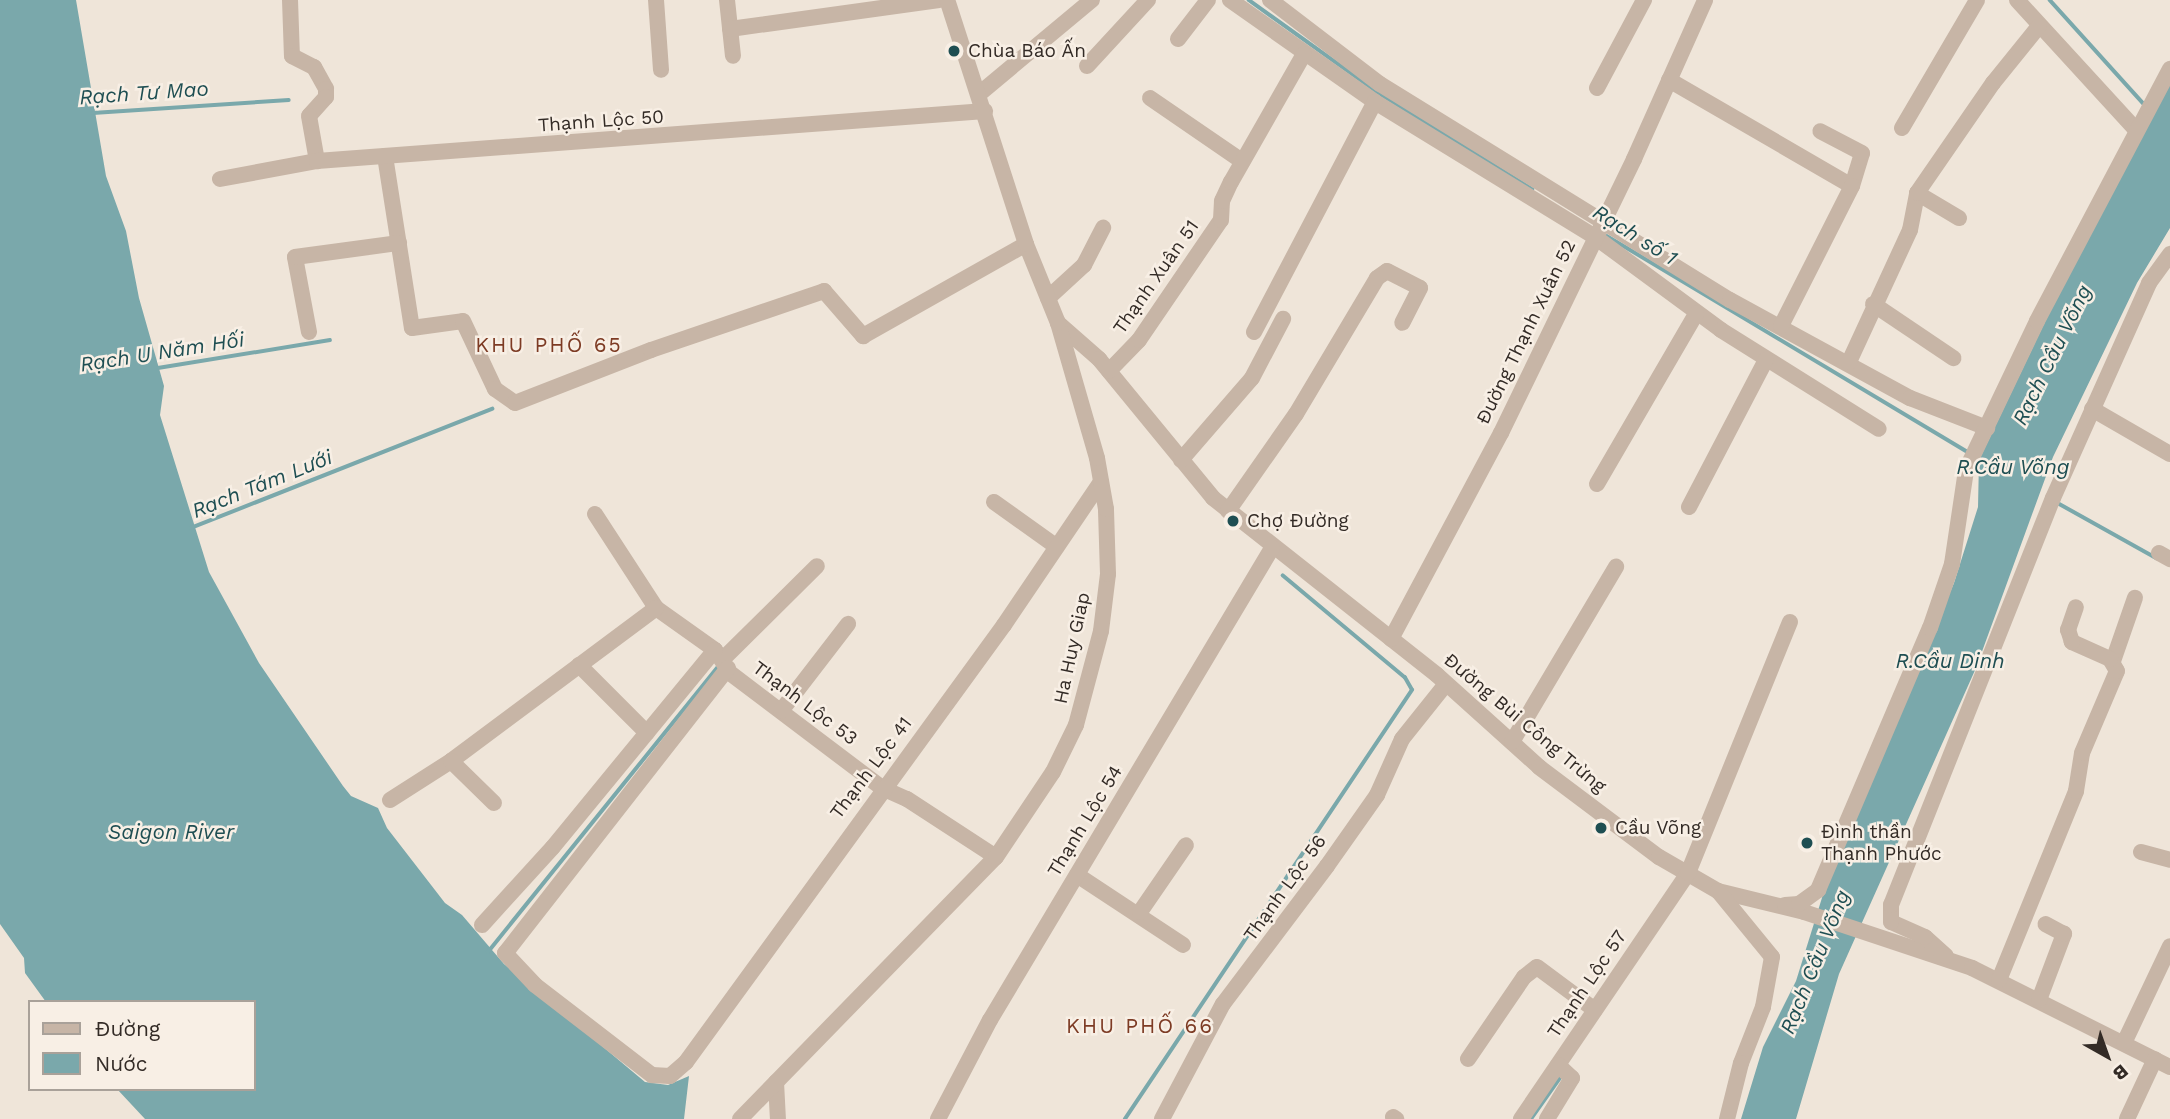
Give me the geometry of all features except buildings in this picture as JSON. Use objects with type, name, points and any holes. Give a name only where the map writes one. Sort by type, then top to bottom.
[{"type":"street","points":[[290,0],[292,56],[313,67],[326,89],[326,97],[309,116],[317,161]]},
{"type":"street","points":[[656,0],[661,71]]},
{"type":"street","points":[[727,0],[733,56]]},
{"type":"street","points":[[730,29],[939,0]]},
{"type":"street","name":"Ha Huy Giap","points":[[740,1119],[996,857],[1053,772],[1076,725],[1089,682],[1108,574],[1101,482],[1058,323],[1026,244],[947,0]]},
{"type":"street","points":[[979,94],[1092,0]]},
{"type":"street","points":[[1087,66],[1148,0]]},
{"type":"street","points":[[1178,39],[1208,0]]},
{"type":"street","points":[[1230,0],[1375,102],[1599,230],[1849,362],[1910,398],[1987,428]]},
{"type":"street","points":[[1270,0],[1380,84],[1599,230],[1696,314],[1879,429]]},
{"type":"street","points":[[1597,88],[1644,0]]},
{"type":"street","name":"Đường Thạnh Xuân 52","points":[[1391,639],[1501,433],[1599,230],[1705,0]]},
{"type":"street","points":[[1902,128],[1977,0]]},
{"type":"street","points":[[2017,0],[2039,26],[2143,115]]},
{"type":"street","points":[[1849,362],[1873,304],[1910,230],[1917,193],[1993,83],[2039,26]]},
{"type":"street","name":"Thạnh Xuân 51","points":[[1109,371],[1139,340],[1221,219],[1222,201],[1242,161],[1304,54]]},
{"type":"street","points":[[1776,906],[1799,904],[1818,890],[1868,764],[1899,703],[1952,564],[1974,455],[2143,115],[2170,69]]},
{"type":"street","points":[[1669,80],[1852,186]]},
{"type":"street","points":[[1150,98],[1242,161]]},
{"type":"street","points":[[1254,332],[1375,102]]},
{"type":"street","name":"Thạnh Lộc 50","points":[[220,179],[317,161],[985,111]]},
{"type":"street","points":[[1781,326],[1852,186],[1862,153],[1820,131]]},
{"type":"street","points":[[386,156],[412,328],[463,321],[495,389],[515,404],[651,349],[824,291],[863,336],[1026,244]]},
{"type":"street","points":[[1917,193],[1959,218]]},
{"type":"street","points":[[1048,298],[1084,265],[1103,228]]},
{"type":"street","points":[[309,331],[295,257],[399,243]]},
{"type":"street","points":[[1951,960],[1925,937],[1891,922],[1891,905],[2092,409],[2149,283],[2170,254]]},
{"type":"street","points":[[1228,511],[1296,414],[1377,278],[1387,271],[1420,288],[1402,323]]},
{"type":"street","points":[[1873,304],[1953,358]]},
{"type":"street","points":[[1597,484],[1696,314]]},
{"type":"street","points":[[1181,460],[1252,378],[1283,319]]},
{"type":"street","name":"Đường Bùi Công Trừng","points":[[1058,323],[1109,371],[1181,460],[1228,511],[1391,639],[1512,742],[1659,857],[1718,891],[1804,912],[1951,960],[1999,980],[2170,1067]]},
{"type":"street","points":[[1689,507],[1766,360]]},
{"type":"street","points":[[2092,409],[2170,454]]},
{"type":"street","name":"Thạnh Lộc 41","points":[[575,863],[505,953],[534,985],[652,1075],[670,1076],[686,1062],[886,788],[1101,482]]},
{"type":"street","points":[[994,502],[1057,547]]},
{"type":"street","name":"Thạnh Lộc 53","points":[[595,514],[656,608],[722,659],[781,711],[886,788],[996,857]]},
{"type":"street","name":"Thạnh Lộc 54","points":[[938,1119],[990,1020],[1272,548]]},
{"type":"street","points":[[482,925],[554,848],[647,733],[817,566]]},
{"type":"street","points":[[1512,742],[1616,567]]},
{"type":"street","points":[[1999,980],[2076,791],[2082,753],[2117,671],[2113,661],[2135,598]]},
{"type":"street","points":[[2076,607],[2068,630],[2073,642],[2113,661]]},
{"type":"street","points":[[390,800],[452,761],[656,608]]},
{"type":"street","name":"Thạnh Lộc 57","points":[[1521,1119],[1688,873],[1790,622]]},
{"type":"street","points":[[781,711],[848,624]]},
{"type":"street","points":[[554,848],[575,863],[722,659]]},
{"type":"street","points":[[579,664],[647,733]]},
{"type":"street","name":"Thạnh Lộc 56","points":[[1162,1119],[1223,1004],[1363,815],[1377,794],[1396,749],[1446,684]]},
{"type":"street","points":[[452,761],[494,803]]},
{"type":"street","points":[[1140,912],[1186,845]]},
{"type":"street","points":[[2141,852],[2170,860]]},
{"type":"street","points":[[1077,875],[1140,912],[1183,944]]},
{"type":"street","points":[[1718,891],[1772,957],[1770,981],[1727,1119]]},
{"type":"street","points":[[2039,1000],[2064,934],[2045,924]]},
{"type":"street","points":[[2124,1043],[2170,946]]},
{"type":"street","points":[[1468,1059],[1524,977],[1537,967],[1595,1010]]},
{"type":"street","points":[[2127,1119],[2155,1059]]},
{"type":"street","points":[[1547,1119],[1572,1079],[1558,1065]]},
{"type":"street","points":[[776,1082],[778,1119]]},
{"type":"water","name":"Saigon River","points":[[0,0],[76,0],[106,176],[126,231],[139,298],[164,386],[160,415],[209,572],[259,663],[351,796],[378,808],[387,828],[445,903],[462,915],[504,964],[645,1082],[668,1085],[689,1076],[684,1119],[145,1119],[119,1091],[256,1091],[256,1000],[45,1000],[25,973],[24,958],[0,924]]},
{"type":"water","points":[[2170,83],[2170,228],[2137,283],[2053,457],[1976,668],[1839,974],[1796,1119],[1741,1119],[1763,1047],[1796,981],[1826,885],[1954,583],[1978,507],[1979,460],[2051,309]]},
{"type":"waterway","name":"Rạch số 1","points":[[1249,0],[1379,93],[1532,189]]},
{"type":"waterway","points":[[2050,0],[2145,105]]},
{"type":"waterway","name":"Rạch Tư Mao","points":[[93,113],[289,100]]},
{"type":"waterway","name":"Rạch số 1","points":[[1607,236],[1970,453]]},
{"type":"waterway","name":"Rạch U Năm Hối","points":[[158,368],[330,340]]},
{"type":"waterway","name":"Rạch Tám Lưới","points":[[191,528],[492,409]]},
{"type":"waterway","points":[[2056,502],[2156,558]]},
{"type":"waterway","points":[[1125,1119],[1412,690],[1405,678],[1283,576]]},
{"type":"waterway","points":[[488,952],[719,666]]},
{"type":"waterway","points":[[1531,1119],[1560,1078]]},
{"type":"place","name":"Chùa Báo Ấn","points":[[954,51]]},
{"type":"place","name":"Chợ Đường","points":[[1233,521]]},
{"type":"place","name":"Cầu Võng","points":[[1601,828]]},
{"type":"place","name":"Đình thần Thạnh Phước","points":[[1807,843]]},
{"type":"district","name":"KHU PHỐ 65","points":[[549,345]]},
{"type":"district","name":"KHU PHỐ 66","points":[[1140,1026]]},
{"type":"water label","name":"Rạch Cầu Võng","points":[[2052,355]]},
{"type":"water label","name":"R.Cầu Võng","points":[[2013,467]]},
{"type":"water label","name":"R.Cầu Dinh","points":[[1950,661]]},
{"type":"water label","name":"Rạch Cầu Võng","points":[[1815,962]]}]
